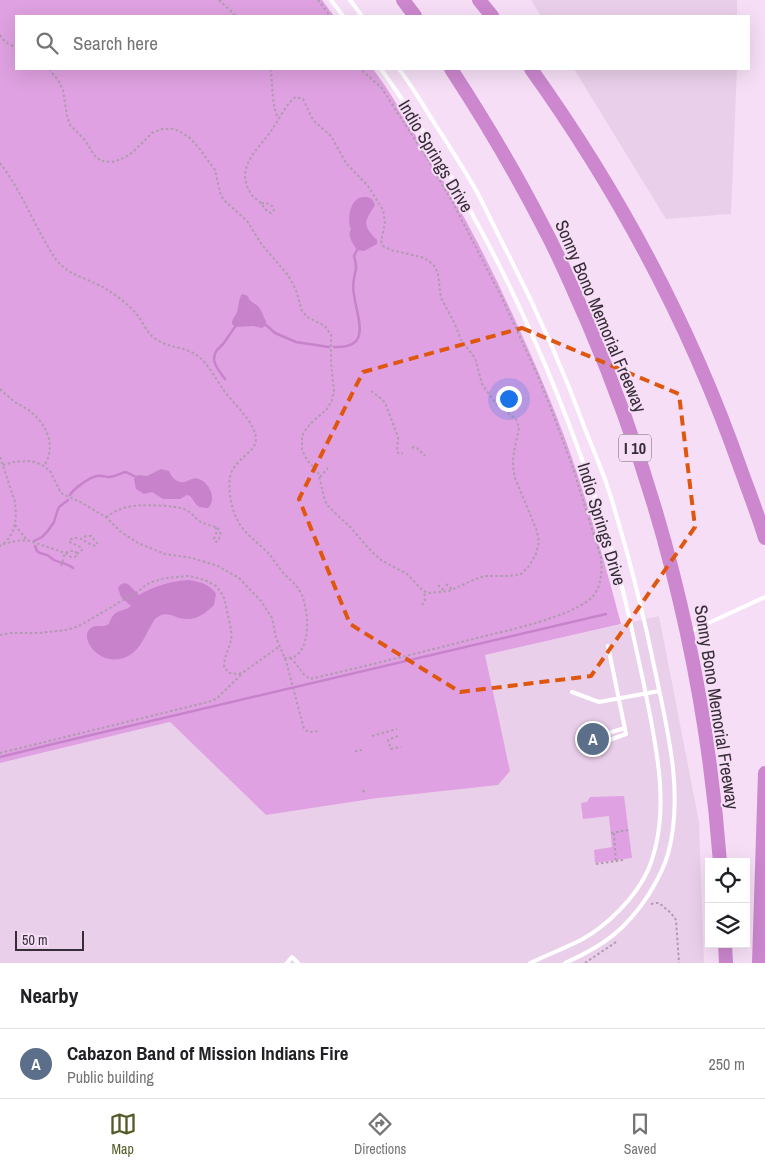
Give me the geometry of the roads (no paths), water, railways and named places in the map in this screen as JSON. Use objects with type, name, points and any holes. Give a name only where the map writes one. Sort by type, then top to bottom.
[{"type":"highway","points":[[403,0],[414,15]]},
{"type":"highway","points":[[479,0],[491,15]]},
{"type":"highway","name":"Sonny Bono Memorial Freeway","points":[[452,70],[508,162],[546,232],[579,302],[602,355],[651,494],[678,592],[687,633],[709,759],[720,858]]},
{"type":"highway","points":[[532,70],[589,156],[624,214],[685,331],[734,448],[765,538]]},
{"type":"highway","points":[[759,963],[765,773]]},
{"type":"highway","points":[[725,948],[726,963]]},
{"type":"lane","points":[[331,0],[342,15]]},
{"type":"lane","points":[[350,0],[361,15]]},
{"type":"lane","name":"Indio Springs Drive","points":[[382,70],[431,144],[462,198],[496,260],[546,364],[592,488],[615,562],[631,624],[652,726],[660,777],[660,818],[655,849],[646,874],[640,885],[626,902],[597,930],[530,963]]},
{"type":"lane","name":"Indio Springs Drive","points":[[400,70],[476,192],[530,298],[558,359],[607,484],[645,620],[666,723],[674,800],[671,837],[664,868],[638,912],[622,928],[589,952],[565,963]]},
{"type":"lane","points":[[687,633],[765,597]]},
{"type":"lane","points":[[604,742],[626,734],[608,646]]},
{"type":"lane","points":[[572,692],[599,702],[659,691]]},
{"type":"lane","points":[[602,736],[625,728]]},
{"type":"lane","points":[[287,963],[292,957],[298,963]]},
{"type":"waterway","points":[[334,347],[354,343],[360,330],[353,287],[356,268],[354,256],[357,250]]},
{"type":"waterway","points":[[266,325],[275,333],[296,342],[329,347]]},
{"type":"waterway","points":[[225,379],[214,358],[217,350],[235,327]]},
{"type":"waterway","points":[[70,495],[82,484],[97,476],[111,477],[126,472],[136,477]]},
{"type":"waterway","points":[[34,541],[47,532],[54,522],[59,507],[68,500]]},
{"type":"waterway","points":[[35,546],[39,553],[73,568]]},
{"type":"waterway","points":[[0,757],[606,614]]},
{"type":"place","name":"Cabazon Band of Mission Indians Fire","points":[[593,739]]}]
